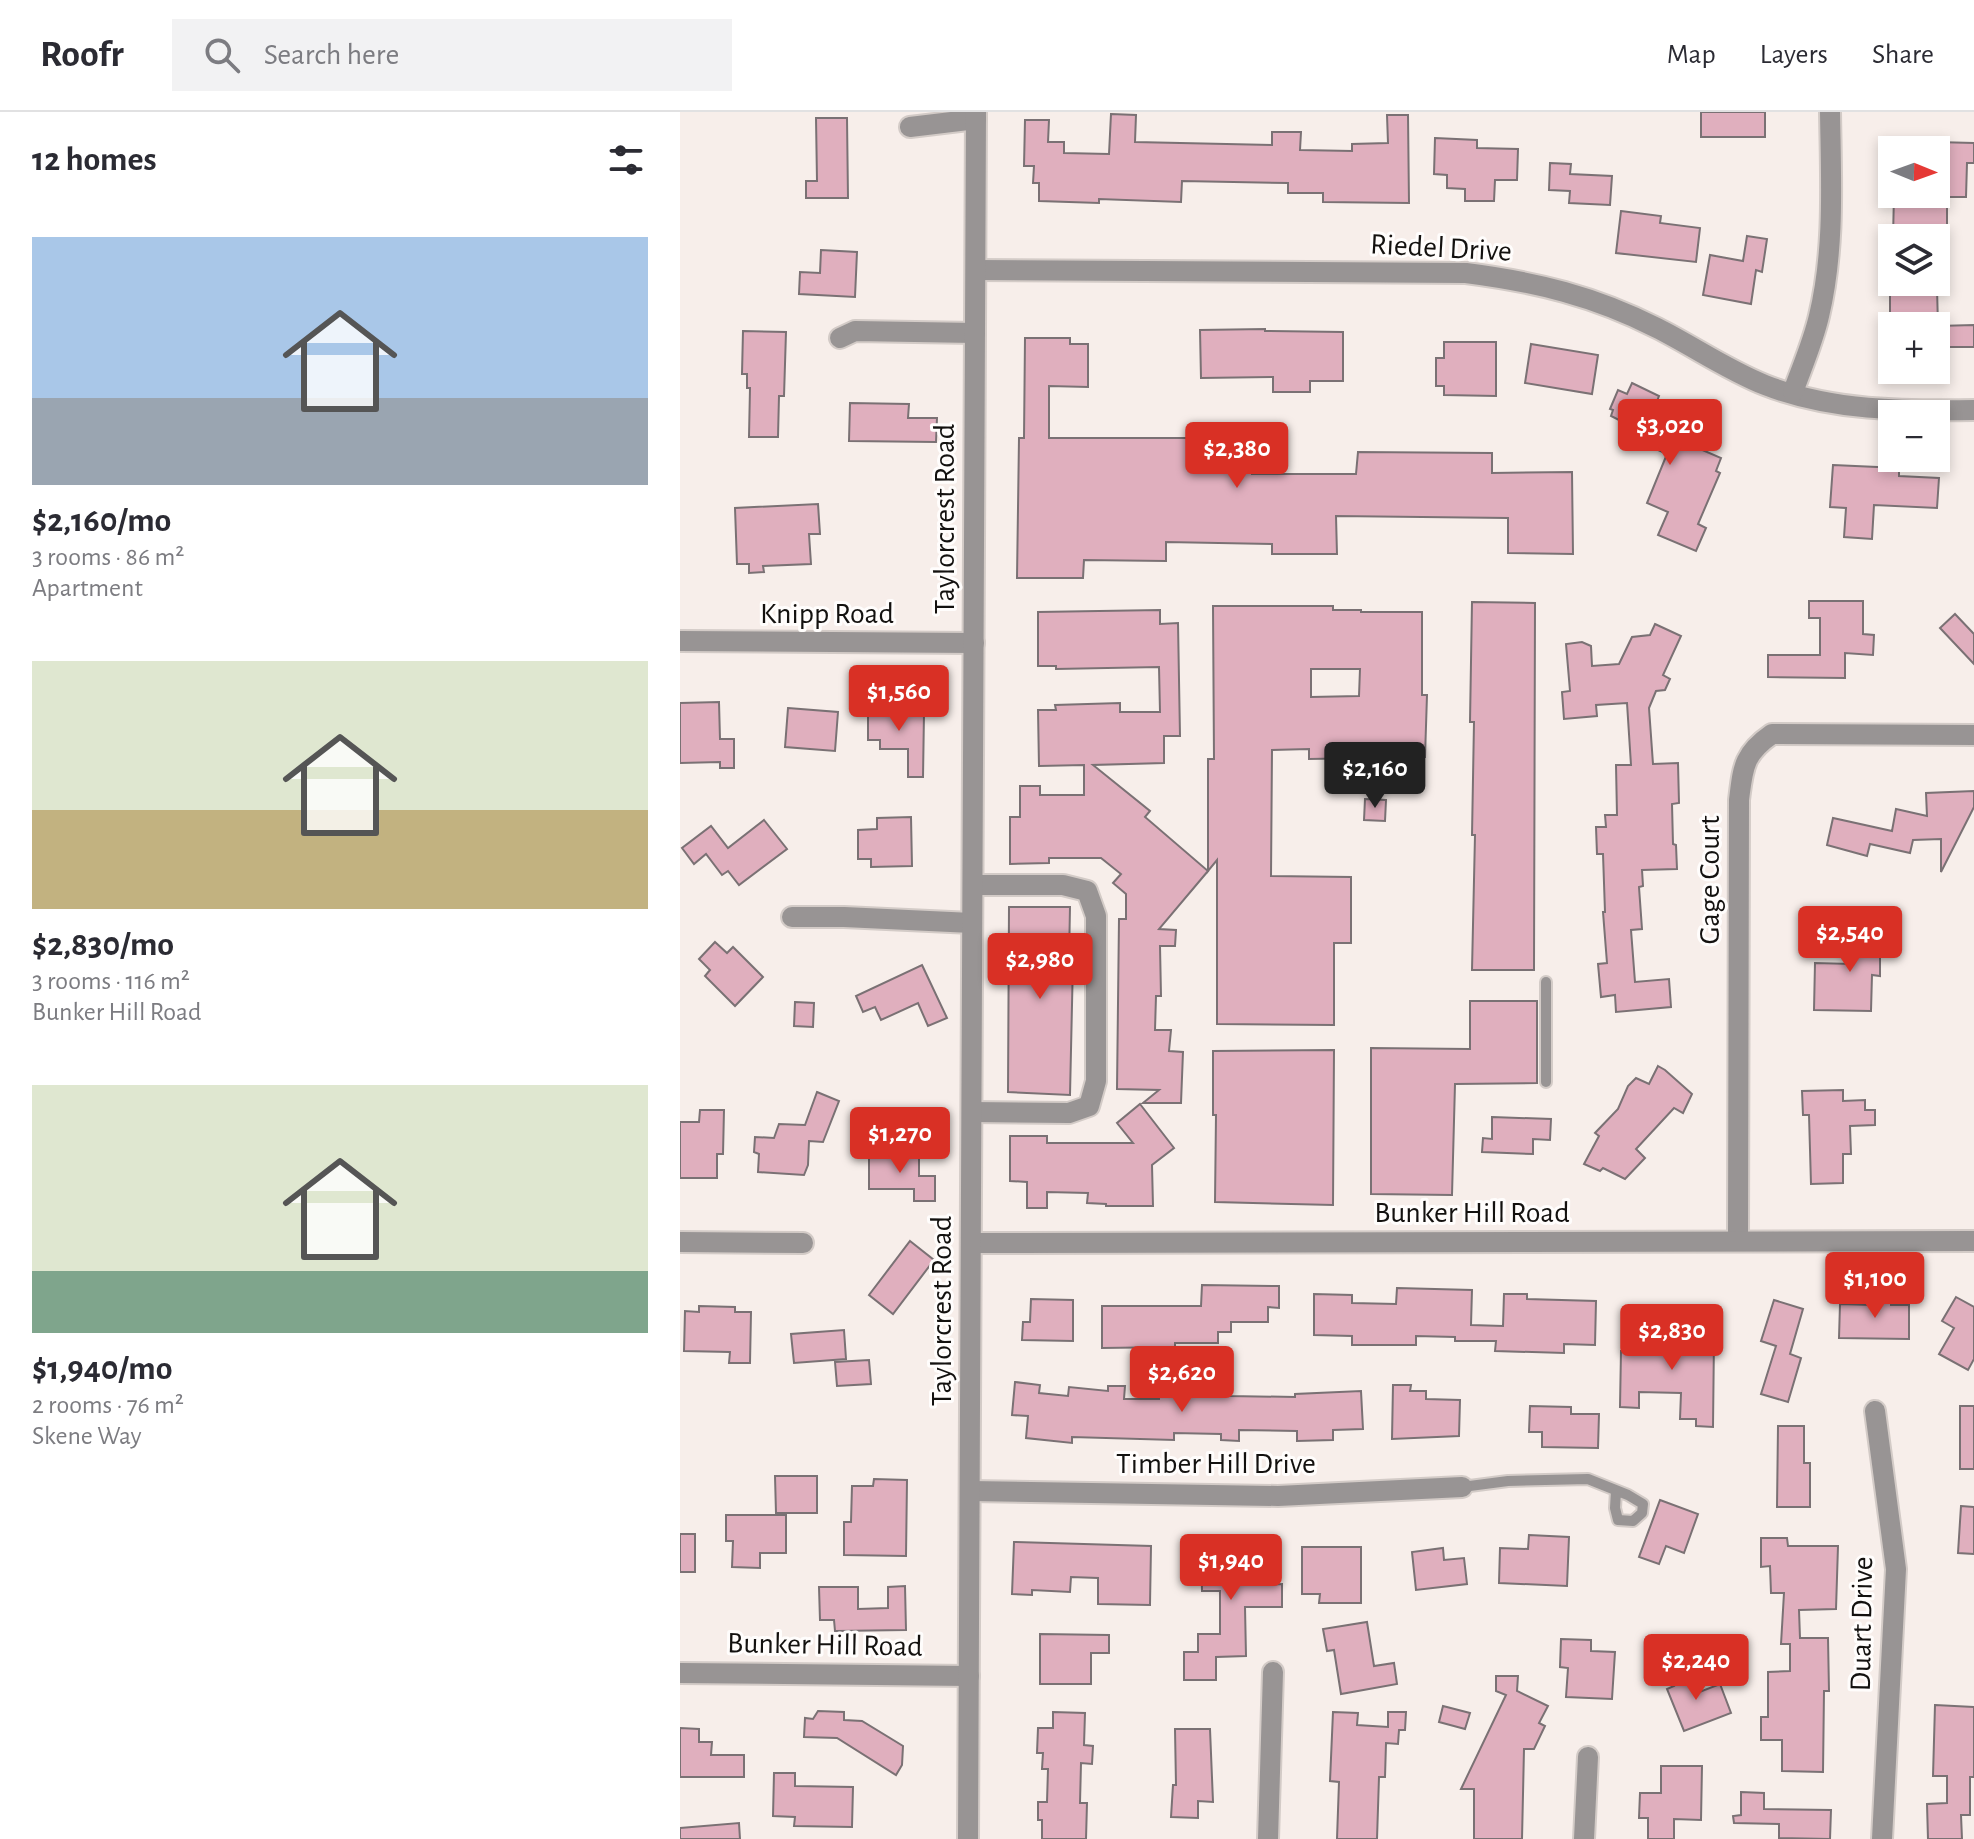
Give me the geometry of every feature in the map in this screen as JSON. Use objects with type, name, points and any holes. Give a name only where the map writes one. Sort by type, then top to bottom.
[{"type":"street","points":[[1793,392],[1815,328],[1826,278],[1831,193],[1830,112]]},
{"type":"street","points":[[910,127],[976,116]]},
{"type":"street","name":"Taylorcrest Road","points":[[968,1839],[976,116]]},
{"type":"street","name":"Riedel Drive","points":[[976,270],[1466,273],[1526,281],[1579,294],[1620,310],[1765,385],[1865,408],[1974,410]]},
{"type":"street","points":[[840,338],[855,331],[975,333]]},
{"type":"street","name":"Knipp Road","points":[[680,641],[974,643]]},
{"type":"street","name":"Gage Court","points":[[1738,1241],[1739,800],[1743,766],[1755,746],[1772,734],[1974,735]]},
{"type":"street","points":[[972,1112],[1069,1113],[1089,1106],[1096,1081],[1096,916],[1087,891],[1063,885],[973,885]]},
{"type":"street","points":[[792,917],[972,923]]},
{"type":"street","name":"Bunker Hill Road","points":[[971,1243],[1974,1241]]},
{"type":"street","points":[[680,1242],[803,1243]]},
{"type":"street","name":"Duart Drive","points":[[1875,1411],[1896,1569],[1882,1839]]},
{"type":"street","name":"Timber Hill Drive","points":[[970,1491],[1278,1496],[1462,1487]]},
{"type":"street","points":[[1268,1839],[1273,1672]]},
{"type":"street","name":"Bunker Hill Road","points":[[680,1673],[969,1676]]},
{"type":"street","points":[[1584,1839],[1588,1757]]},
{"type":"lane","points":[[1546,982],[1546,1082]]},
{"type":"lane","points":[[1462,1487],[1508,1481],[1588,1479],[1616,1491]]},
{"type":"building","points":[[1701,112],[1765,112],[1765,137],[1701,137]]},
{"type":"building","points":[[1111,114],[1136,115],[1135,142],[1272,145],[1272,132],[1301,132],[1300,150],[1352,151],[1352,144],[1388,143],[1387,115],[1408,115],[1409,203],[1323,202],[1323,193],[1288,193],[1288,183],[1182,181],[1181,202],[1099,199],[1099,203],[1039,201],[1039,183],[1033,183],[1034,166],[1024,166],[1025,120],[1049,120],[1048,142],[1064,142],[1064,153],[1109,154]]},
{"type":"building","points":[[816,118],[847,118],[848,198],[806,198],[806,181],[817,181]]},
{"type":"building","points":[[1435,138],[1477,140],[1477,148],[1518,149],[1517,180],[1495,180],[1494,201],[1465,201],[1465,189],[1447,188],[1447,175],[1434,174]]},
{"type":"building","points":[[1950,142],[1974,143],[1974,163],[1967,163],[1966,197],[1950,197]]},
{"type":"building","points":[[1550,163],[1571,164],[1570,174],[1612,176],[1610,205],[1569,203],[1570,191],[1549,190]]},
{"type":"building","points":[[1894,208],[1947,208],[1947,224],[1893,224]]},
{"type":"building","points":[[1621,211],[1661,216],[1660,223],[1700,228],[1696,262],[1616,253]]},
{"type":"building","points":[[1747,236],[1767,239],[1762,272],[1756,270],[1751,304],[1703,295],[1710,255],[1743,261]]},
{"type":"building","points":[[821,250],[857,252],[855,297],[799,294],[800,272],[820,273]]},
{"type":"building","points":[[1890,296],[1937,296],[1938,312],[1890,312]]},
{"type":"building","points":[[1974,325],[1974,347],[1950,347],[1950,326]]},
{"type":"building","points":[[1200,330],[1343,332],[1343,381],[1310,381],[1310,392],[1273,392],[1273,377],[1201,378]]},
{"type":"building","points":[[743,331],[786,332],[784,396],[779,396],[778,437],[749,437],[750,388],[747,388],[747,374],[742,374]]},
{"type":"building","points":[[1025,338],[1070,338],[1070,344],[1088,344],[1088,387],[1049,386],[1049,438],[1251,438],[1252,474],[1356,474],[1358,452],[1492,453],[1492,473],[1572,472],[1573,554],[1508,553],[1508,518],[1336,516],[1337,554],[1272,554],[1272,544],[1166,542],[1166,561],[1084,560],[1083,578],[1017,578],[1019,438],[1024,438]]},
{"type":"building","points":[[1444,342],[1496,342],[1496,396],[1444,395],[1444,386],[1436,386],[1436,358],[1444,358]]},
{"type":"building","points":[[1531,344],[1598,355],[1592,394],[1525,383]]},
{"type":"building","points":[[1632,383],[1659,396],[1653,411],[1677,422],[1670,436],[1721,458],[1716,471],[1720,473],[1698,524],[1706,528],[1696,551],[1658,535],[1668,512],[1647,503],[1667,454],[1621,433],[1625,423],[1611,416],[1613,410],[1610,409],[1618,390],[1627,394]]},
{"type":"building","points":[[850,403],[909,404],[908,418],[937,418],[936,442],[849,441]]},
{"type":"building","points":[[1833,465],[1878,467],[1878,472],[1899,472],[1899,476],[1939,478],[1937,508],[1874,505],[1872,539],[1844,537],[1846,508],[1830,507]]},
{"type":"building","points":[[818,504],[820,534],[809,534],[811,564],[763,566],[764,572],[749,573],[749,564],[737,564],[735,508]]},
{"type":"building","points":[[1809,601],[1863,601],[1863,634],[1874,635],[1873,655],[1845,653],[1845,678],[1768,677],[1768,655],[1820,655],[1820,618],[1809,618]]},
{"type":"building","points":[[1472,602],[1535,603],[1534,970],[1472,970],[1475,835],[1472,835],[1474,722],[1470,722]]},
{"type":"building","points":[[1213,606],[1333,606],[1333,610],[1361,612],[1422,612],[1422,695],[1427,695],[1425,757],[1309,759],[1309,749],[1272,750],[1271,876],[1351,877],[1351,943],[1334,943],[1334,1025],[1217,1024],[1217,860],[1208,871],[1208,759],[1214,759]],"holes":[[[1311,669],[1360,669],[1359,696],[1311,697]]]},
{"type":"building","points":[[1160,610],[1160,624],[1178,623],[1180,736],[1164,736],[1164,763],[1093,765],[1150,811],[1145,817],[1208,871],[1159,929],[1176,930],[1175,946],[1160,946],[1161,996],[1156,996],[1155,1030],[1171,1030],[1169,1051],[1183,1052],[1181,1103],[1143,1103],[1159,1090],[1117,1089],[1119,919],[1126,919],[1126,894],[1113,883],[1121,874],[1101,858],[1049,858],[1049,863],[1010,864],[1010,817],[1020,817],[1020,786],[1040,786],[1040,795],[1084,795],[1084,765],[1039,766],[1038,710],[1056,710],[1055,705],[1120,703],[1120,712],[1160,712],[1159,667],[1056,669],[1056,666],[1038,666],[1038,612]]},
{"type":"building","points":[[1955,614],[1974,634],[1974,664],[1940,628]]},
{"type":"building","points":[[1655,624],[1681,636],[1663,675],[1670,679],[1665,690],[1656,691],[1649,708],[1653,764],[1678,763],[1679,803],[1672,804],[1677,869],[1642,870],[1643,886],[1639,887],[1642,929],[1631,930],[1635,982],[1669,979],[1671,1007],[1616,1012],[1615,995],[1601,997],[1598,964],[1607,963],[1603,854],[1597,854],[1596,827],[1606,827],[1605,815],[1617,815],[1616,765],[1631,765],[1627,703],[1596,705],[1597,716],[1564,719],[1562,692],[1570,691],[1566,644],[1582,642],[1591,646],[1592,666],[1619,664],[1632,637],[1650,635]]},
{"type":"building","points":[[719,702],[720,739],[734,739],[734,768],[720,768],[720,762],[680,763],[680,703]]},
{"type":"building","points":[[868,704],[904,705],[904,713],[924,713],[923,777],[908,777],[908,749],[880,749],[880,740],[868,740]]},
{"type":"building","points":[[788,708],[838,712],[835,751],[785,747]]},
{"type":"building","points":[[1974,791],[1974,807],[1941,872],[1941,839],[1913,840],[1910,853],[1870,844],[1867,856],[1827,845],[1833,818],[1892,831],[1896,809],[1927,816],[1926,793]]},
{"type":"building","points":[[1365,799],[1386,800],[1385,821],[1364,820]]},
{"type":"building","points":[[911,817],[912,866],[871,867],[871,859],[858,859],[858,830],[877,829],[877,818]]},
{"type":"building","points":[[764,820],[787,849],[739,885],[728,871],[722,875],[706,854],[694,864],[682,848],[711,826],[728,848]]},
{"type":"building","points":[[1009,907],[1070,907],[1069,960],[1073,960],[1070,1095],[1008,1092]]},
{"type":"building","points":[[1853,920],[1876,921],[1880,976],[1872,975],[1871,1011],[1814,1010],[1815,963],[1852,964]]},
{"type":"building","points":[[715,942],[727,953],[733,947],[763,977],[735,1006],[705,976],[710,970],[699,959]]},
{"type":"building","points":[[922,965],[947,1018],[928,1026],[918,1003],[881,1020],[875,1007],[863,1012],[856,996]]},
{"type":"building","points":[[1470,1001],[1537,1001],[1537,1083],[1455,1084],[1452,1195],[1371,1194],[1371,1048],[1470,1049]]},
{"type":"building","points":[[795,1002],[814,1003],[813,1027],[794,1026]]},
{"type":"building","points":[[1334,1050],[1333,1205],[1215,1202],[1213,1051]]},
{"type":"building","points":[[1658,1066],[1692,1094],[1683,1113],[1674,1108],[1636,1149],[1645,1158],[1625,1179],[1603,1168],[1600,1171],[1584,1164],[1599,1136],[1595,1133],[1618,1109],[1628,1086],[1636,1078],[1649,1084]]},
{"type":"building","points":[[1843,1090],[1843,1101],[1865,1100],[1865,1110],[1875,1110],[1875,1125],[1850,1126],[1851,1154],[1843,1154],[1843,1183],[1811,1184],[1809,1115],[1803,1115],[1802,1091]]},
{"type":"building","points":[[817,1092],[839,1101],[823,1142],[809,1141],[808,1165],[804,1175],[758,1172],[759,1154],[754,1152],[755,1137],[774,1138],[779,1124],[805,1125]]},
{"type":"building","points":[[1140,1104],[1174,1148],[1152,1165],[1153,1206],[1106,1206],[1087,1203],[1088,1193],[1047,1192],[1047,1208],[1027,1208],[1027,1182],[1010,1181],[1010,1136],[1047,1136],[1047,1143],[1133,1143],[1117,1123]]},
{"type":"building","points":[[700,1110],[724,1110],[723,1154],[717,1154],[717,1178],[680,1178],[680,1122],[699,1122]]},
{"type":"building","points":[[1492,1117],[1551,1119],[1550,1140],[1533,1139],[1533,1154],[1482,1152],[1483,1138],[1492,1139]]},
{"type":"building","points":[[869,1151],[900,1151],[900,1156],[919,1156],[919,1176],[935,1176],[935,1201],[914,1201],[914,1189],[869,1189]]},
{"type":"building","points":[[910,1241],[934,1260],[893,1314],[869,1295]]},
{"type":"building","points":[[1202,1285],[1279,1286],[1279,1308],[1268,1307],[1268,1322],[1231,1322],[1231,1332],[1218,1332],[1218,1343],[1102,1348],[1102,1306],[1201,1306]]},
{"type":"building","points":[[1397,1288],[1472,1290],[1471,1325],[1503,1326],[1504,1294],[1527,1294],[1527,1299],[1596,1301],[1595,1345],[1564,1344],[1564,1353],[1495,1351],[1496,1341],[1455,1341],[1455,1337],[1416,1336],[1416,1345],[1352,1345],[1352,1336],[1314,1335],[1314,1294],[1352,1295],[1352,1303],[1396,1304]]},
{"type":"building","points":[[1870,1296],[1891,1296],[1891,1305],[1909,1305],[1909,1339],[1839,1338],[1840,1304],[1870,1305]]},
{"type":"building","points":[[1956,1297],[1974,1307],[1974,1359],[1968,1370],[1939,1354],[1954,1328],[1942,1321]]},
{"type":"building","points":[[1031,1299],[1073,1300],[1073,1341],[1022,1340],[1023,1322],[1030,1322]]},
{"type":"building","points":[[1774,1300],[1803,1309],[1790,1354],[1801,1358],[1788,1402],[1761,1394],[1776,1346],[1761,1341]]},
{"type":"building","points":[[699,1306],[735,1307],[735,1312],[751,1312],[750,1363],[729,1363],[730,1352],[684,1351],[685,1311],[699,1312]]},
{"type":"building","points":[[1673,1320],[1699,1321],[1698,1337],[1714,1338],[1713,1427],[1696,1426],[1696,1419],[1680,1419],[1681,1393],[1639,1392],[1639,1408],[1620,1407],[1621,1351],[1627,1351],[1628,1331],[1645,1332],[1645,1352],[1672,1353]]},
{"type":"building","points":[[844,1330],[846,1359],[794,1363],[791,1334]]},
{"type":"building","points":[[869,1360],[871,1384],[837,1386],[835,1362]]},
{"type":"building","points":[[1015,1382],[1040,1385],[1039,1393],[1068,1396],[1069,1387],[1108,1391],[1108,1386],[1125,1386],[1124,1399],[1159,1399],[1159,1392],[1201,1393],[1201,1386],[1229,1387],[1229,1396],[1295,1397],[1295,1394],[1361,1391],[1363,1429],[1333,1430],[1333,1440],[1297,1441],[1297,1431],[1239,1430],[1239,1441],[1221,1440],[1221,1434],[1174,1433],[1174,1440],[1072,1437],[1072,1443],[1026,1438],[1028,1416],[1012,1415]]},
{"type":"building","points":[[1393,1385],[1411,1385],[1410,1391],[1426,1391],[1426,1399],[1460,1400],[1459,1436],[1392,1439]]},
{"type":"building","points":[[1530,1406],[1571,1407],[1571,1414],[1599,1414],[1598,1448],[1542,1447],[1542,1432],[1529,1432]]},
{"type":"building","points":[[1960,1406],[1974,1406],[1974,1469],[1960,1469]]},
{"type":"building","points":[[1778,1426],[1804,1426],[1804,1463],[1810,1463],[1810,1507],[1777,1507]]},
{"type":"building","points":[[775,1476],[817,1476],[817,1513],[776,1513]]},
{"type":"building","points":[[874,1479],[907,1480],[906,1556],[844,1555],[844,1522],[851,1522],[852,1486],[873,1486]]},
{"type":"building","points":[[1660,1500],[1698,1514],[1684,1553],[1666,1546],[1659,1564],[1639,1557]]},
{"type":"building","points":[[1961,1506],[1974,1507],[1974,1554],[1958,1553]]},
{"type":"building","points":[[726,1515],[786,1515],[786,1553],[760,1553],[760,1568],[732,1567],[733,1541],[726,1541]]},
{"type":"building","points":[[680,1534],[695,1534],[695,1572],[680,1572]]},
{"type":"building","points":[[1529,1535],[1569,1537],[1567,1586],[1499,1583],[1500,1548],[1528,1549]]},
{"type":"building","points":[[1761,1538],[1787,1538],[1788,1546],[1838,1546],[1836,1609],[1799,1610],[1800,1638],[1828,1638],[1829,1691],[1824,1691],[1823,1772],[1782,1771],[1782,1740],[1761,1740],[1761,1717],[1768,1717],[1768,1672],[1790,1671],[1790,1644],[1781,1644],[1784,1593],[1771,1593],[1770,1566],[1761,1567]]},
{"type":"building","points":[[1014,1542],[1151,1546],[1150,1605],[1098,1604],[1098,1578],[1071,1577],[1070,1592],[1032,1590],[1032,1595],[1012,1594]]},
{"type":"building","points":[[1201,1544],[1268,1544],[1268,1585],[1282,1584],[1282,1607],[1245,1607],[1246,1656],[1216,1657],[1216,1680],[1184,1680],[1184,1652],[1198,1652],[1198,1634],[1220,1634],[1220,1591],[1202,1591]]},
{"type":"building","points":[[1302,1547],[1361,1547],[1361,1603],[1319,1603],[1320,1594],[1302,1594]]},
{"type":"building","points":[[1443,1548],[1444,1560],[1464,1558],[1467,1584],[1416,1590],[1412,1552]]},
{"type":"building","points":[[905,1586],[906,1630],[835,1631],[834,1620],[820,1620],[819,1587],[858,1587],[858,1609],[888,1608],[888,1587]]},
{"type":"building","points":[[1367,1622],[1374,1666],[1394,1663],[1397,1684],[1341,1694],[1334,1650],[1327,1651],[1323,1629]]},
{"type":"building","points":[[1040,1634],[1109,1635],[1109,1653],[1091,1653],[1091,1684],[1040,1684]]},
{"type":"building","points":[[1561,1639],[1591,1640],[1591,1651],[1615,1652],[1612,1699],[1566,1697],[1568,1668],[1560,1667]]},
{"type":"building","points":[[1688,1670],[1697,1693],[1720,1684],[1731,1713],[1684,1731],[1667,1689],[1674,1686],[1670,1676]]},
{"type":"building","points":[[1496,1676],[1518,1676],[1517,1691],[1548,1706],[1539,1723],[1545,1726],[1534,1749],[1524,1749],[1522,1839],[1474,1839],[1474,1789],[1461,1789],[1506,1695],[1496,1691]]},
{"type":"building","points":[[1935,1705],[1974,1707],[1974,1777],[1970,1777],[1970,1815],[1961,1815],[1962,1839],[1928,1839],[1927,1804],[1947,1803],[1947,1776],[1933,1776]]},
{"type":"building","points":[[1443,1706],[1470,1713],[1465,1729],[1439,1722]]},
{"type":"building","points":[[818,1711],[844,1712],[844,1720],[862,1721],[903,1746],[902,1765],[896,1775],[837,1738],[804,1737],[805,1718],[813,1719]]},
{"type":"building","points":[[1053,1712],[1085,1713],[1084,1745],[1093,1746],[1092,1764],[1081,1763],[1080,1803],[1087,1803],[1086,1839],[1042,1839],[1038,1802],[1047,1802],[1048,1769],[1042,1769],[1043,1753],[1037,1753],[1038,1728],[1053,1728]]},
{"type":"building","points":[[1333,1712],[1358,1713],[1357,1725],[1388,1727],[1388,1712],[1406,1712],[1405,1730],[1399,1730],[1398,1744],[1386,1743],[1385,1777],[1379,1777],[1377,1839],[1337,1839],[1339,1782],[1330,1781]]},
{"type":"building","points":[[680,1728],[699,1729],[699,1742],[712,1742],[711,1755],[744,1755],[744,1777],[680,1777]]},
{"type":"building","points":[[1175,1729],[1210,1729],[1213,1802],[1198,1801],[1198,1818],[1171,1817],[1173,1785],[1176,1785]]},
{"type":"building","points":[[1661,1766],[1702,1766],[1701,1820],[1674,1819],[1674,1839],[1648,1839],[1648,1818],[1639,1818],[1640,1793],[1661,1793]]},
{"type":"building","points":[[774,1773],[795,1773],[795,1786],[853,1787],[852,1827],[794,1826],[795,1817],[773,1816]]},
{"type":"building","points":[[1741,1792],[1764,1793],[1764,1809],[1831,1810],[1830,1839],[1779,1838],[1779,1824],[1734,1823],[1733,1816],[1741,1815]]},
{"type":"building","points":[[739,1823],[740,1839],[680,1839],[680,1828]]}]
